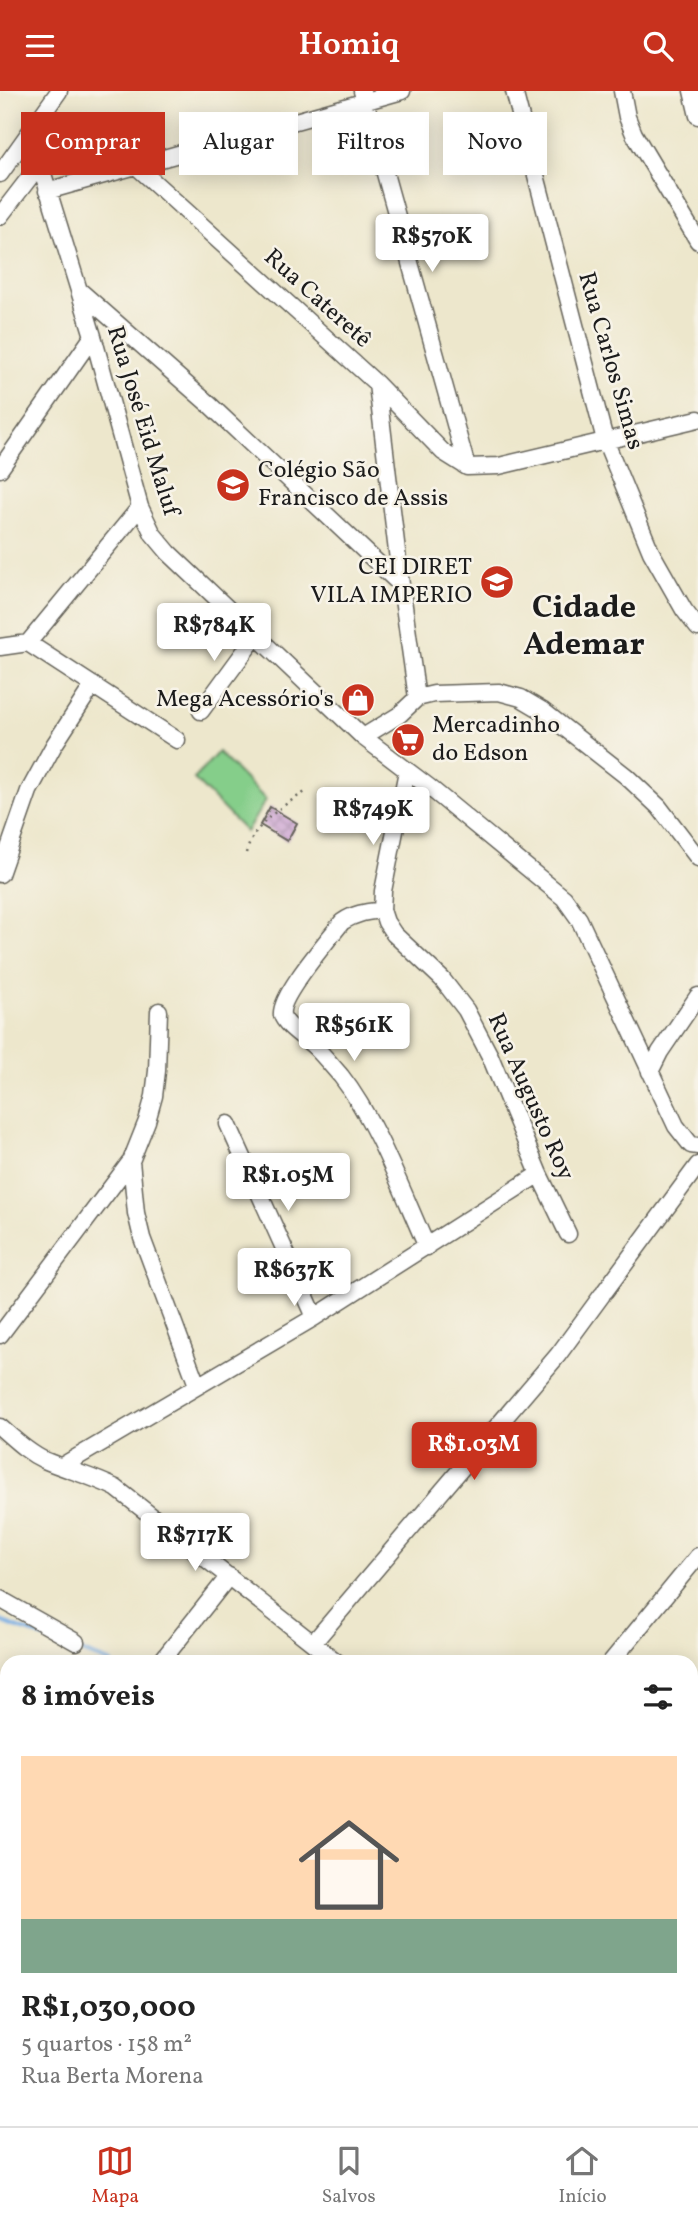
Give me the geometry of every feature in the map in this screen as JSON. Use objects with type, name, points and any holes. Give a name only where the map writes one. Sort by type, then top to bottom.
[{"type":"street","points":[[43,112],[59,91]]},
{"type":"street","points":[[165,156],[363,96],[402,91]]},
{"type":"street","name":"Rua Carlos Simas","points":[[514,91],[606,440],[651,552],[684,610],[698,628]]},
{"type":"street","points":[[622,91],[626,117],[634,134],[698,241]]},
{"type":"street","points":[[692,91],[698,115]]},
{"type":"street","points":[[363,96],[467,467],[499,466],[698,419]]},
{"type":"street","points":[[0,174],[21,143]]},
{"type":"street","points":[[0,216],[32,175]]},
{"type":"street","name":"Rua José Eid Maluf","points":[[43,175],[93,336],[140,507],[153,534],[169,553],[363,737],[564,898],[579,919],[682,1135],[691,1145],[698,1146]]},
{"type":"street","points":[[47,191],[101,175]]},
{"type":"street","name":"Rua Cateretê","points":[[146,175],[377,384],[443,451],[454,461],[467,467]]},
{"type":"street","points":[[78,289],[211,406],[401,585]]},
{"type":"street","points":[[0,469],[93,336]]},
{"type":"street","points":[[377,384],[417,698]]},
{"type":"street","points":[[28,643],[140,507]]},
{"type":"street","points":[[201,711],[256,636]]},
{"type":"street","points":[[0,647],[28,643],[177,740]]},
{"type":"street","points":[[0,874],[29,791],[54,745],[93,685]]},
{"type":"street","points":[[363,737],[399,715],[417,698],[470,691],[499,692],[521,698],[626,776],[659,807],[698,858]]},
{"type":"street","points":[[407,771],[383,891],[384,916],[363,912],[342,922],[298,979],[285,1000],[282,1015],[342,1077],[362,1108],[392,1168],[426,1247]]},
{"type":"street","name":"Rua Augusto Roy","points":[[384,916],[408,949],[442,979],[466,1010],[490,1056],[539,1174],[568,1234]]},
{"type":"street","points":[[650,1072],[660,1052],[698,996]]},
{"type":"street","points":[[0,1335],[131,1161],[154,1096],[159,1011]]},
{"type":"street","points":[[228,1124],[315,1317]]},
{"type":"street","points":[[131,1161],[136,1213],[142,1238],[197,1385]]},
{"type":"street","points":[[313,1643],[558,1355],[698,1165]]},
{"type":"street","points":[[62,1466],[315,1317],[539,1174]]},
{"type":"street","points":[[0,1427],[26,1449],[44,1459],[116,1488],[328,1655]]},
{"type":"street","points":[[617,1655],[698,1556]]},
{"type":"street","points":[[166,1655],[229,1576]]},
{"type":"street","points":[[0,1599],[76,1642]]},
{"type":"path","points":[[246,853],[250,840],[264,821],[282,806],[307,792]]},
{"type":"green space","points":[[218,752],[266,800],[246,832],[194,779]]},
{"type":"building","points":[[270,807],[297,823],[287,841],[260,825]]},
{"type":"waterway","points":[[0,1621],[90,1655]]},
{"type":"place","name":"Colégio São Francisco de Assis","points":[[233,485]]},
{"type":"place","name":"CEI DIRET VILA IMPERIO","points":[[497,582]]},
{"type":"place","name":"Mega Acessório's","points":[[358,700]]},
{"type":"place","name":"Mercadinho do Edson","points":[[408,740]]},
{"type":"district","name":"Cidade Ademar","points":[[584,628]]}]
